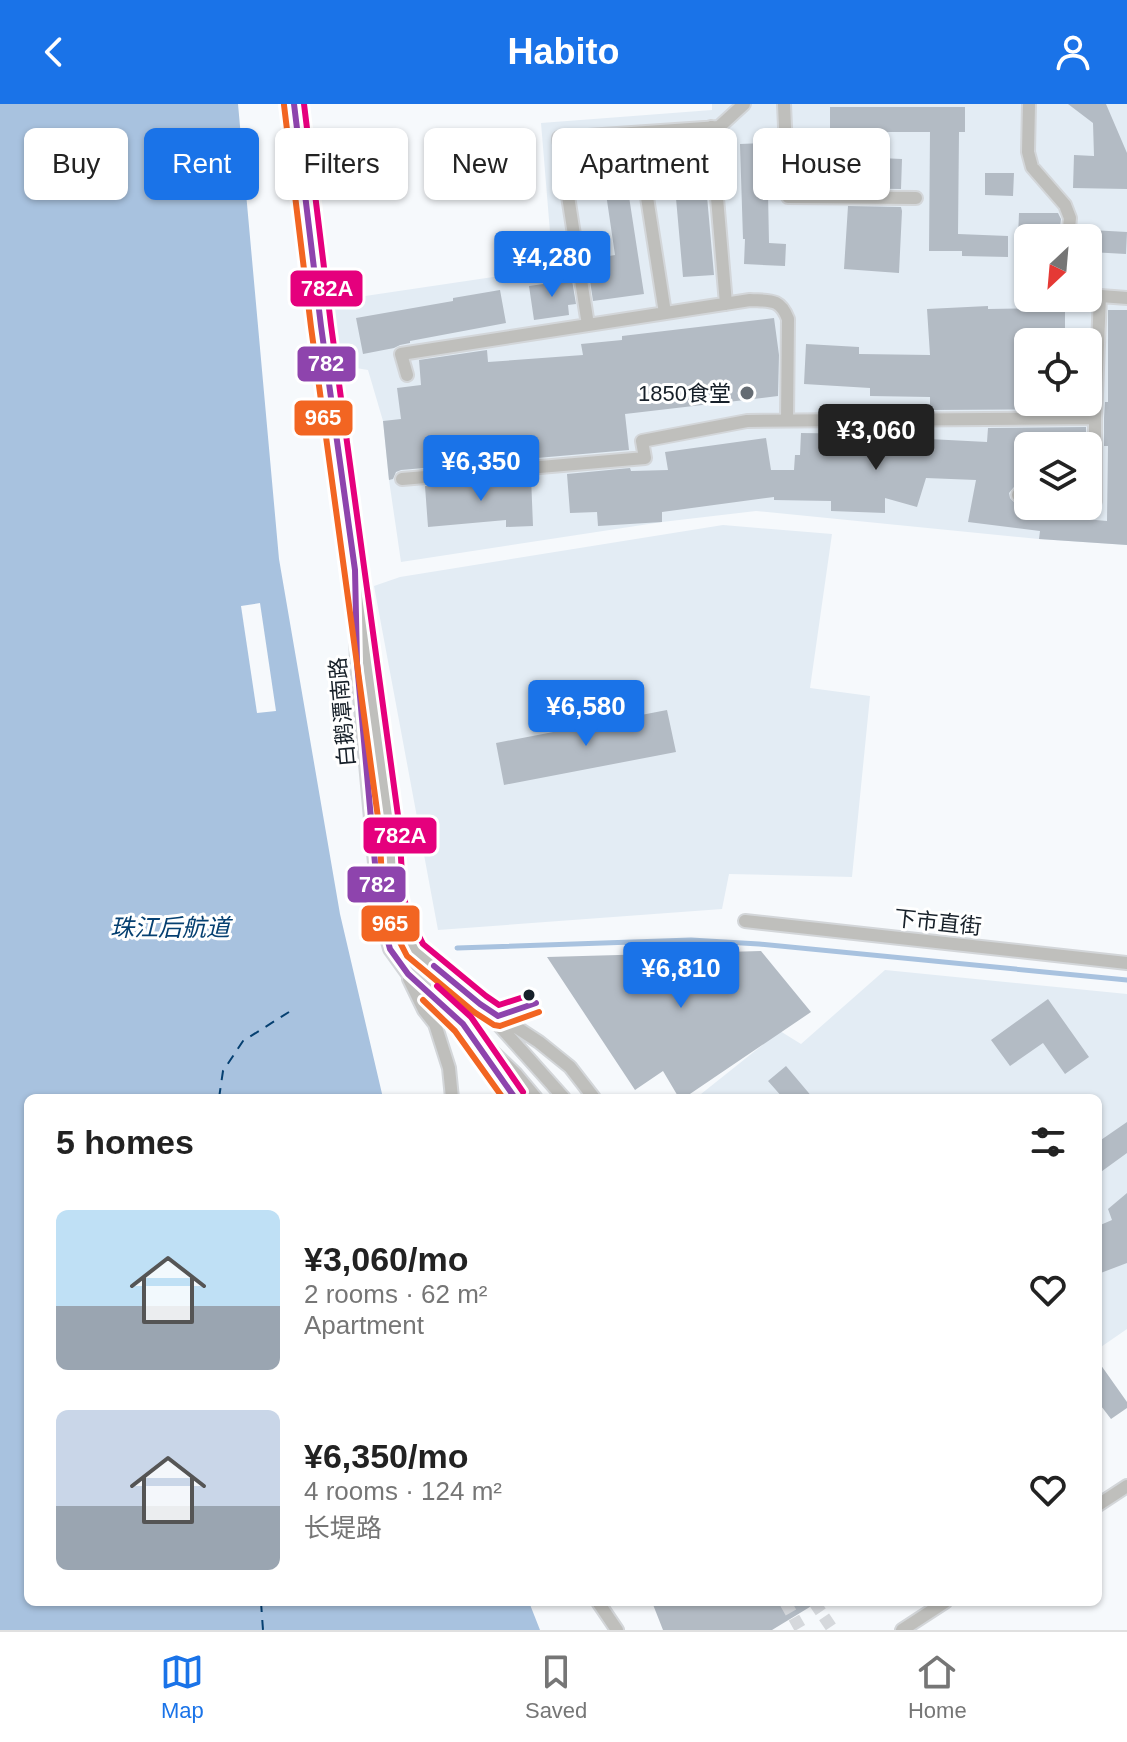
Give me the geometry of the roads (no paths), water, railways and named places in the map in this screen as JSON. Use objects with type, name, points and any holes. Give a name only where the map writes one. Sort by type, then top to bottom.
[{"type":"street","points":[[294,104],[355,570]]},
{"type":"street","points":[[699,128],[719,127],[744,104]]},
{"type":"street","points":[[784,104],[788,197],[916,198]]},
{"type":"street","points":[[1029,104],[1028,152],[1032,167],[1065,205],[1069,224]]},
{"type":"street","points":[[711,127],[726,304]]},
{"type":"street","points":[[569,200],[588,325]]},
{"type":"street","points":[[647,200],[665,313]]},
{"type":"street","points":[[1102,296],[1127,298]]},
{"type":"street","points":[[407,375],[401,354],[750,300],[775,301],[784,308],[788,319],[787,420]]},
{"type":"street","points":[[1094,312],[1095,432]]},
{"type":"street","points":[[402,479],[645,458],[642,441],[747,421],[1095,418]]},
{"type":"street","name":"白鹅潭南路","points":[[355,570],[357,663],[379,908],[390,949],[408,974],[516,1074],[533,1094]]},
{"type":"street","name":"白鹅潭南路","points":[[355,570],[389,824],[393,895],[399,919],[415,950],[480,1004],[560,1094]]},
{"type":"street","name":"下市直街","points":[[745,921],[1127,963]]},
{"type":"street","points":[[403,968],[424,1010],[435,1024],[449,1068],[452,1094]]},
{"type":"street","points":[[480,1004],[539,1042],[570,1067],[591,1094]]},
{"type":"street","points":[[463,1024],[512,1094]]},
{"type":"street","points":[[1102,1502],[1127,1486]]},
{"type":"street","points":[[601,1606],[617,1630]]},
{"type":"street","points":[[902,1630],[939,1606]]},
{"type":"water","name":"珠江后航道","points":[[0,104],[238,104],[240,128],[144,128],[144,200],[247,200],[279,559],[340,914],[382,1094],[24,1094],[24,1606],[531,1606],[540,1630],[0,1630]]},
{"type":"waterway","points":[[457,948],[691,940],[1127,980]]},
{"type":"tunnel","points":[[787,1606],[801,1630]]},
{"type":"tunnel","points":[[817,1606],[833,1630]]},
{"type":"place","name":"1850食堂","points":[[747,393]]}]
